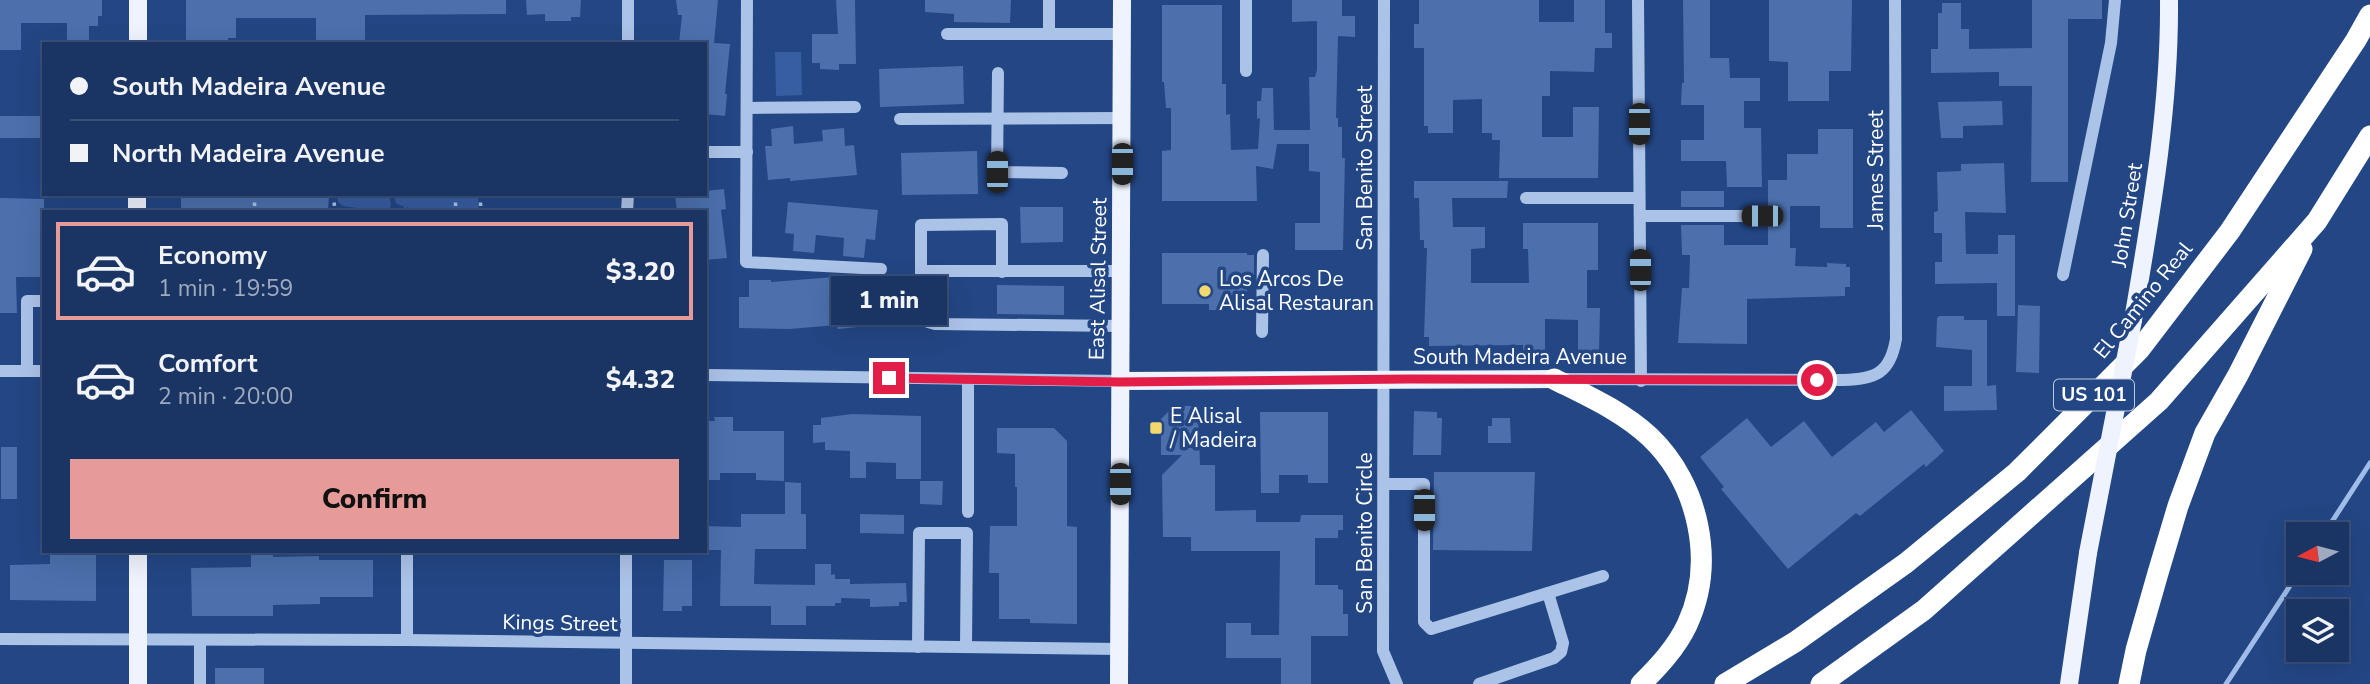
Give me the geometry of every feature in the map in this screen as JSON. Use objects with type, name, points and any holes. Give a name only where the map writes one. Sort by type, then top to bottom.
[{"type":"highway","points":[[2356,40],[2370,0]]},
{"type":"highway","name":"El Camino Real","points":[[1725,684],[1806,634],[1906,564],[2017,472],[2140,349],[2230,230],[2370,15]]},
{"type":"highway","name":"US 101","points":[[1821,684],[1924,610],[2159,401],[2317,221],[2370,136]]},
{"type":"highway","points":[[2129,684],[2166,546],[2206,433],[2317,221]]},
{"type":"highway","points":[[1554,379],[1608,406],[1651,439],[1678,473],[1693,508],[1701,544],[1700,576],[1693,609],[1678,640],[1641,684]]},
{"type":"main road","points":[[138,0],[138,42]]},
{"type":"main road","name":"East Alisal Street","points":[[1119,684],[1122,0]]},
{"type":"main road","name":"John Street","points":[[2069,684],[2088,553],[2133,320],[2156,183],[2169,44],[2169,0]]},
{"type":"main road","name":"South Madeira Avenue","points":[[1120,382],[1554,379]]},
{"type":"main road","points":[[138,553],[138,684]]},
{"type":"street","points":[[628,0],[628,42]]},
{"type":"street","points":[[747,0],[746,262],[881,269]]},
{"type":"street","points":[[1049,0],[1049,34]]},
{"type":"street","points":[[1246,0],[1246,71]]},
{"type":"street","name":"San Benito Street","points":[[1384,0],[1384,379]]},
{"type":"street","points":[[1638,0],[1640,380]]},
{"type":"street","name":"James Street","points":[[1895,0],[1896,339]]},
{"type":"street","points":[[2063,275],[2111,43],[2115,0]]},
{"type":"street","points":[[947,34],[1122,34]]},
{"type":"street","points":[[998,72],[997,172],[1062,173]]},
{"type":"street","points":[[747,108],[855,107]]},
{"type":"street","points":[[900,119],[1122,118]]},
{"type":"street","points":[[707,152],[747,152]]},
{"type":"street","points":[[1526,198],[1639,198]]},
{"type":"street","points":[[1640,216],[1762,216]]},
{"type":"street","points":[[1002,272],[1002,224],[921,225],[921,310],[929,322],[1121,326]]},
{"type":"street","points":[[1262,331],[1263,255]]},
{"type":"street","points":[[921,271],[1121,271]]},
{"type":"street","points":[[27,371],[27,301],[42,301]]},
{"type":"street","name":"South Madeira Avenue","points":[[1554,379],[1864,379],[1873,377],[1889,362],[1896,339]]},
{"type":"street","points":[[0,371],[42,371]]},
{"type":"street","points":[[707,375],[1120,382]]},
{"type":"street","points":[[968,379],[968,512]]},
{"type":"street","name":"San Benito Circle","points":[[1384,379],[1383,651],[1397,684]]},
{"type":"street","points":[[1385,484],[1424,484],[1423,615],[1424,622],[1431,629],[1603,576]]},
{"type":"street","points":[[918,647],[919,533],[967,533],[966,647]]},
{"type":"street","points":[[407,553],[407,640]]},
{"type":"street","points":[[626,553],[626,684]]},
{"type":"street","points":[[1479,684],[1554,658],[1561,652],[1563,643],[1548,593]]},
{"type":"street","name":"Kings Street","points":[[0,639],[407,640],[1120,649]]},
{"type":"street","points":[[200,684],[201,640]]},
{"type":"shaded area","points":[[775,52],[801,52],[802,95],[776,96]]},
{"type":"shaded area","points":[[337,196],[389,196],[391,205],[389,210],[373,210],[343,206],[338,202]]},
{"type":"shaded area","points":[[394,196],[478,196],[479,210],[427,210],[396,203]]},
{"type":"building","points":[[0,0],[102,0],[102,16],[98,16],[98,26],[89,26],[89,42],[67,42],[67,23],[21,23],[21,50],[0,50]]},
{"type":"building","points":[[186,0],[506,0],[506,14],[365,15],[365,42],[316,41],[316,18],[236,18],[236,38],[228,38],[228,42],[186,42]]},
{"type":"building","points":[[526,0],[581,0],[580,17],[571,17],[571,21],[545,21],[545,14],[527,15]]},
{"type":"building","points":[[676,0],[718,0],[714,43],[730,44],[725,116],[707,114],[707,42],[679,42],[682,15],[678,15]]},
{"type":"building","points":[[836,0],[855,0],[856,64],[839,64],[839,70],[820,69],[820,63],[812,63],[812,34],[838,34]]},
{"type":"building","points":[[925,0],[1011,0],[1010,23],[954,22],[954,14],[925,12]]},
{"type":"building","points":[[1292,0],[1342,0],[1342,16],[1355,16],[1355,37],[1338,36],[1336,118],[1338,127],[1342,127],[1342,158],[1345,158],[1343,250],[1295,250],[1295,223],[1320,223],[1320,172],[1309,171],[1309,144],[1277,144],[1273,169],[1256,166],[1257,201],[1162,201],[1162,151],[1171,150],[1171,108],[1166,108],[1162,82],[1162,5],[1222,5],[1222,84],[1226,84],[1226,115],[1230,114],[1231,150],[1258,149],[1260,118],[1257,119],[1257,101],[1261,101],[1262,88],[1273,88],[1274,130],[1310,130],[1309,77],[1315,77],[1317,70],[1317,21],[1292,22]]},
{"type":"building","points":[[1419,0],[1539,0],[1539,22],[1574,22],[1574,0],[1605,0],[1605,33],[1612,33],[1612,48],[1595,48],[1594,72],[1550,71],[1550,96],[1542,96],[1542,137],[1573,137],[1573,107],[1599,107],[1598,178],[1499,178],[1500,140],[1492,140],[1492,133],[1482,133],[1482,99],[1453,100],[1453,133],[1428,133],[1428,126],[1424,126],[1424,48],[1414,48],[1414,24],[1419,24]]},
{"type":"building","points":[[1683,0],[1710,0],[1710,58],[1729,58],[1730,78],[1760,78],[1760,101],[1744,101],[1744,128],[1761,128],[1762,187],[1727,187],[1726,161],[1681,161],[1681,140],[1704,140],[1704,105],[1681,105],[1684,83]]},
{"type":"building","points":[[1769,0],[1852,0],[1851,71],[1829,71],[1829,101],[1788,101],[1788,62],[1769,61]]},
{"type":"building","points":[[2032,0],[2102,0],[2102,19],[2068,19],[2068,182],[2031,182],[2032,86],[1999,86],[1999,72],[1931,73],[1931,49],[1938,49],[1938,13],[1942,13],[1942,3],[1961,3],[1961,29],[1969,29],[1969,49],[2032,48]]},
{"type":"building","points":[[963,66],[964,104],[880,107],[879,69]]},
{"type":"building","points":[[2002,101],[2003,125],[1963,126],[1963,138],[1941,138],[1938,102]]},
{"type":"building","points":[[0,116],[42,116],[42,138],[0,138]]},
{"type":"building","points":[[793,126],[794,144],[823,141],[822,130],[844,128],[845,146],[854,145],[857,175],[790,181],[790,178],[768,180],[765,146],[772,146],[771,129]]},
{"type":"building","points":[[1818,129],[1853,129],[1853,228],[1820,228],[1820,206],[1790,206],[1790,248],[1796,248],[1795,266],[1827,267],[1827,263],[1846,264],[1846,267],[1850,267],[1850,287],[1845,287],[1845,296],[1747,299],[1747,344],[1678,343],[1682,288],[1689,288],[1690,255],[1682,255],[1681,225],[1724,225],[1724,245],[1768,245],[1768,222],[1771,215],[1768,210],[1768,180],[1787,180],[1787,154],[1818,154]]},
{"type":"building","points":[[977,151],[978,194],[902,195],[901,153]]},
{"type":"building","points":[[2004,163],[2006,213],[1965,212],[1966,254],[1998,254],[1998,235],[2015,235],[2015,316],[1997,316],[1997,283],[1935,284],[1935,262],[1942,262],[1942,233],[1934,233],[1934,212],[1938,211],[1937,172],[1961,171],[1961,164]]},
{"type":"building","points":[[1414,181],[1508,181],[1507,198],[1452,198],[1453,227],[1485,227],[1485,248],[1471,249],[1471,283],[1529,283],[1528,249],[1523,249],[1523,223],[1598,223],[1598,270],[1587,270],[1587,308],[1600,308],[1599,352],[1578,351],[1578,320],[1545,319],[1545,351],[1523,351],[1523,345],[1429,346],[1429,337],[1424,337],[1427,248],[1424,248],[1424,240],[1420,240],[1419,198],[1414,198]]},
{"type":"building","points":[[724,189],[726,209],[721,210],[727,258],[707,260],[707,210],[677,210],[675,196],[707,196],[707,191]]},
{"type":"building","points":[[1681,191],[1724,191],[1724,207],[1681,207]]},
{"type":"building","points":[[181,196],[329,196],[328,210],[181,210]]},
{"type":"building","points":[[0,198],[44,199],[42,277],[16,277],[17,313],[0,313]]},
{"type":"building","points":[[788,202],[878,210],[875,240],[866,239],[864,258],[843,256],[844,238],[816,235],[814,253],[793,251],[794,234],[785,233]]},
{"type":"building","points":[[1020,207],[1063,207],[1063,242],[1021,243]]},
{"type":"building","name":"Los Arcos De Alisal Restauran","points":[[1162,253],[1254,255],[1254,278],[1247,278],[1247,304],[1224,304],[1224,310],[1209,310],[1209,304],[1162,304]]},
{"type":"building","points":[[865,277],[867,299],[876,298],[878,325],[838,329],[837,325],[790,329],[739,328],[739,297],[749,297],[749,280],[771,282]]},
{"type":"building","points":[[997,285],[1064,286],[1064,315],[997,314]]},
{"type":"building","points":[[2018,305],[2040,306],[2039,373],[2016,372]]},
{"type":"building","points":[[1939,316],[1987,320],[1987,386],[1996,385],[1997,410],[1944,411],[1944,386],[1972,386],[1972,350],[1936,347]]},
{"type":"building","points":[[1174,406],[1198,406],[1200,465],[1215,465],[1215,511],[1256,510],[1256,522],[1300,522],[1301,515],[1343,515],[1343,530],[1338,530],[1338,538],[1315,538],[1315,585],[1338,585],[1338,589],[1343,590],[1343,614],[1348,614],[1348,636],[1311,636],[1311,684],[1281,684],[1281,658],[1226,658],[1226,623],[1251,623],[1251,635],[1279,635],[1280,551],[1191,551],[1191,537],[1163,537],[1162,475],[1182,455],[1161,455],[1161,419]]},
{"type":"building","points":[[1911,410],[1944,451],[1860,516],[1856,513],[1788,569],[1721,489],[1724,487],[1700,457],[1747,418],[1771,447],[1804,421],[1832,457],[1876,422],[1884,432]]},
{"type":"building","points":[[1414,411],[1437,412],[1437,418],[1442,418],[1441,455],[1413,455]]},
{"type":"building","points":[[1260,412],[1328,412],[1328,483],[1308,483],[1308,475],[1279,475],[1279,493],[1261,493]]},
{"type":"building","points":[[852,414],[921,416],[921,479],[896,479],[896,463],[866,462],[866,478],[850,478],[850,451],[825,450],[825,442],[813,443],[813,425],[821,425],[821,418]]},
{"type":"building","points":[[714,417],[733,417],[733,431],[784,431],[784,481],[756,480],[756,473],[720,473],[720,480],[707,480],[707,421],[715,421]]},
{"type":"building","points":[[1492,418],[1510,418],[1511,443],[1488,443],[1488,426],[1492,426]]},
{"type":"building","points":[[997,428],[1054,428],[1067,441],[1067,526],[1077,527],[1077,624],[999,619],[999,573],[989,573],[990,526],[1017,526],[1017,487],[1015,454],[997,453]]},
{"type":"building","points":[[1,447],[17,447],[17,499],[1,499]]},
{"type":"building","points":[[1434,472],[1535,472],[1532,551],[1433,550]]},
{"type":"building","points":[[920,481],[943,481],[942,505],[920,504]]},
{"type":"building","points":[[785,482],[801,483],[801,514],[806,514],[806,549],[755,549],[754,584],[815,585],[815,564],[831,564],[831,575],[835,574],[835,579],[850,579],[850,584],[906,583],[907,602],[899,602],[899,606],[870,607],[870,599],[841,598],[841,603],[835,603],[835,606],[806,606],[806,625],[771,625],[771,606],[720,606],[721,550],[707,550],[707,526],[741,527],[741,514],[785,514]]},
{"type":"building","points":[[860,514],[904,515],[904,534],[860,533]]},
{"type":"building","points":[[50,553],[96,553],[96,601],[10,600],[10,565],[50,564]]},
{"type":"building","points":[[251,553],[273,553],[273,557],[319,556],[319,560],[373,560],[373,597],[320,597],[320,604],[273,605],[273,616],[192,616],[191,568],[251,567]]},
{"type":"building","points":[[664,560],[692,560],[692,606],[682,606],[682,611],[663,611]]},
{"type":"building","points":[[215,668],[264,668],[264,684],[215,684]]},
{"type":"waterway","points":[[2332,522],[2370,463]]},
{"type":"waterway","points":[[2226,684],[2291,585]]},
{"type":"place","name":"Los Arcos De Alisal Restauran","points":[[1205,291]]},
{"type":"place","name":"E Alisal / Madeira","points":[[1156,428]]},
{"type":"route","points":[[889,378],[1120,382],[1408,379],[1817,380]]}]
